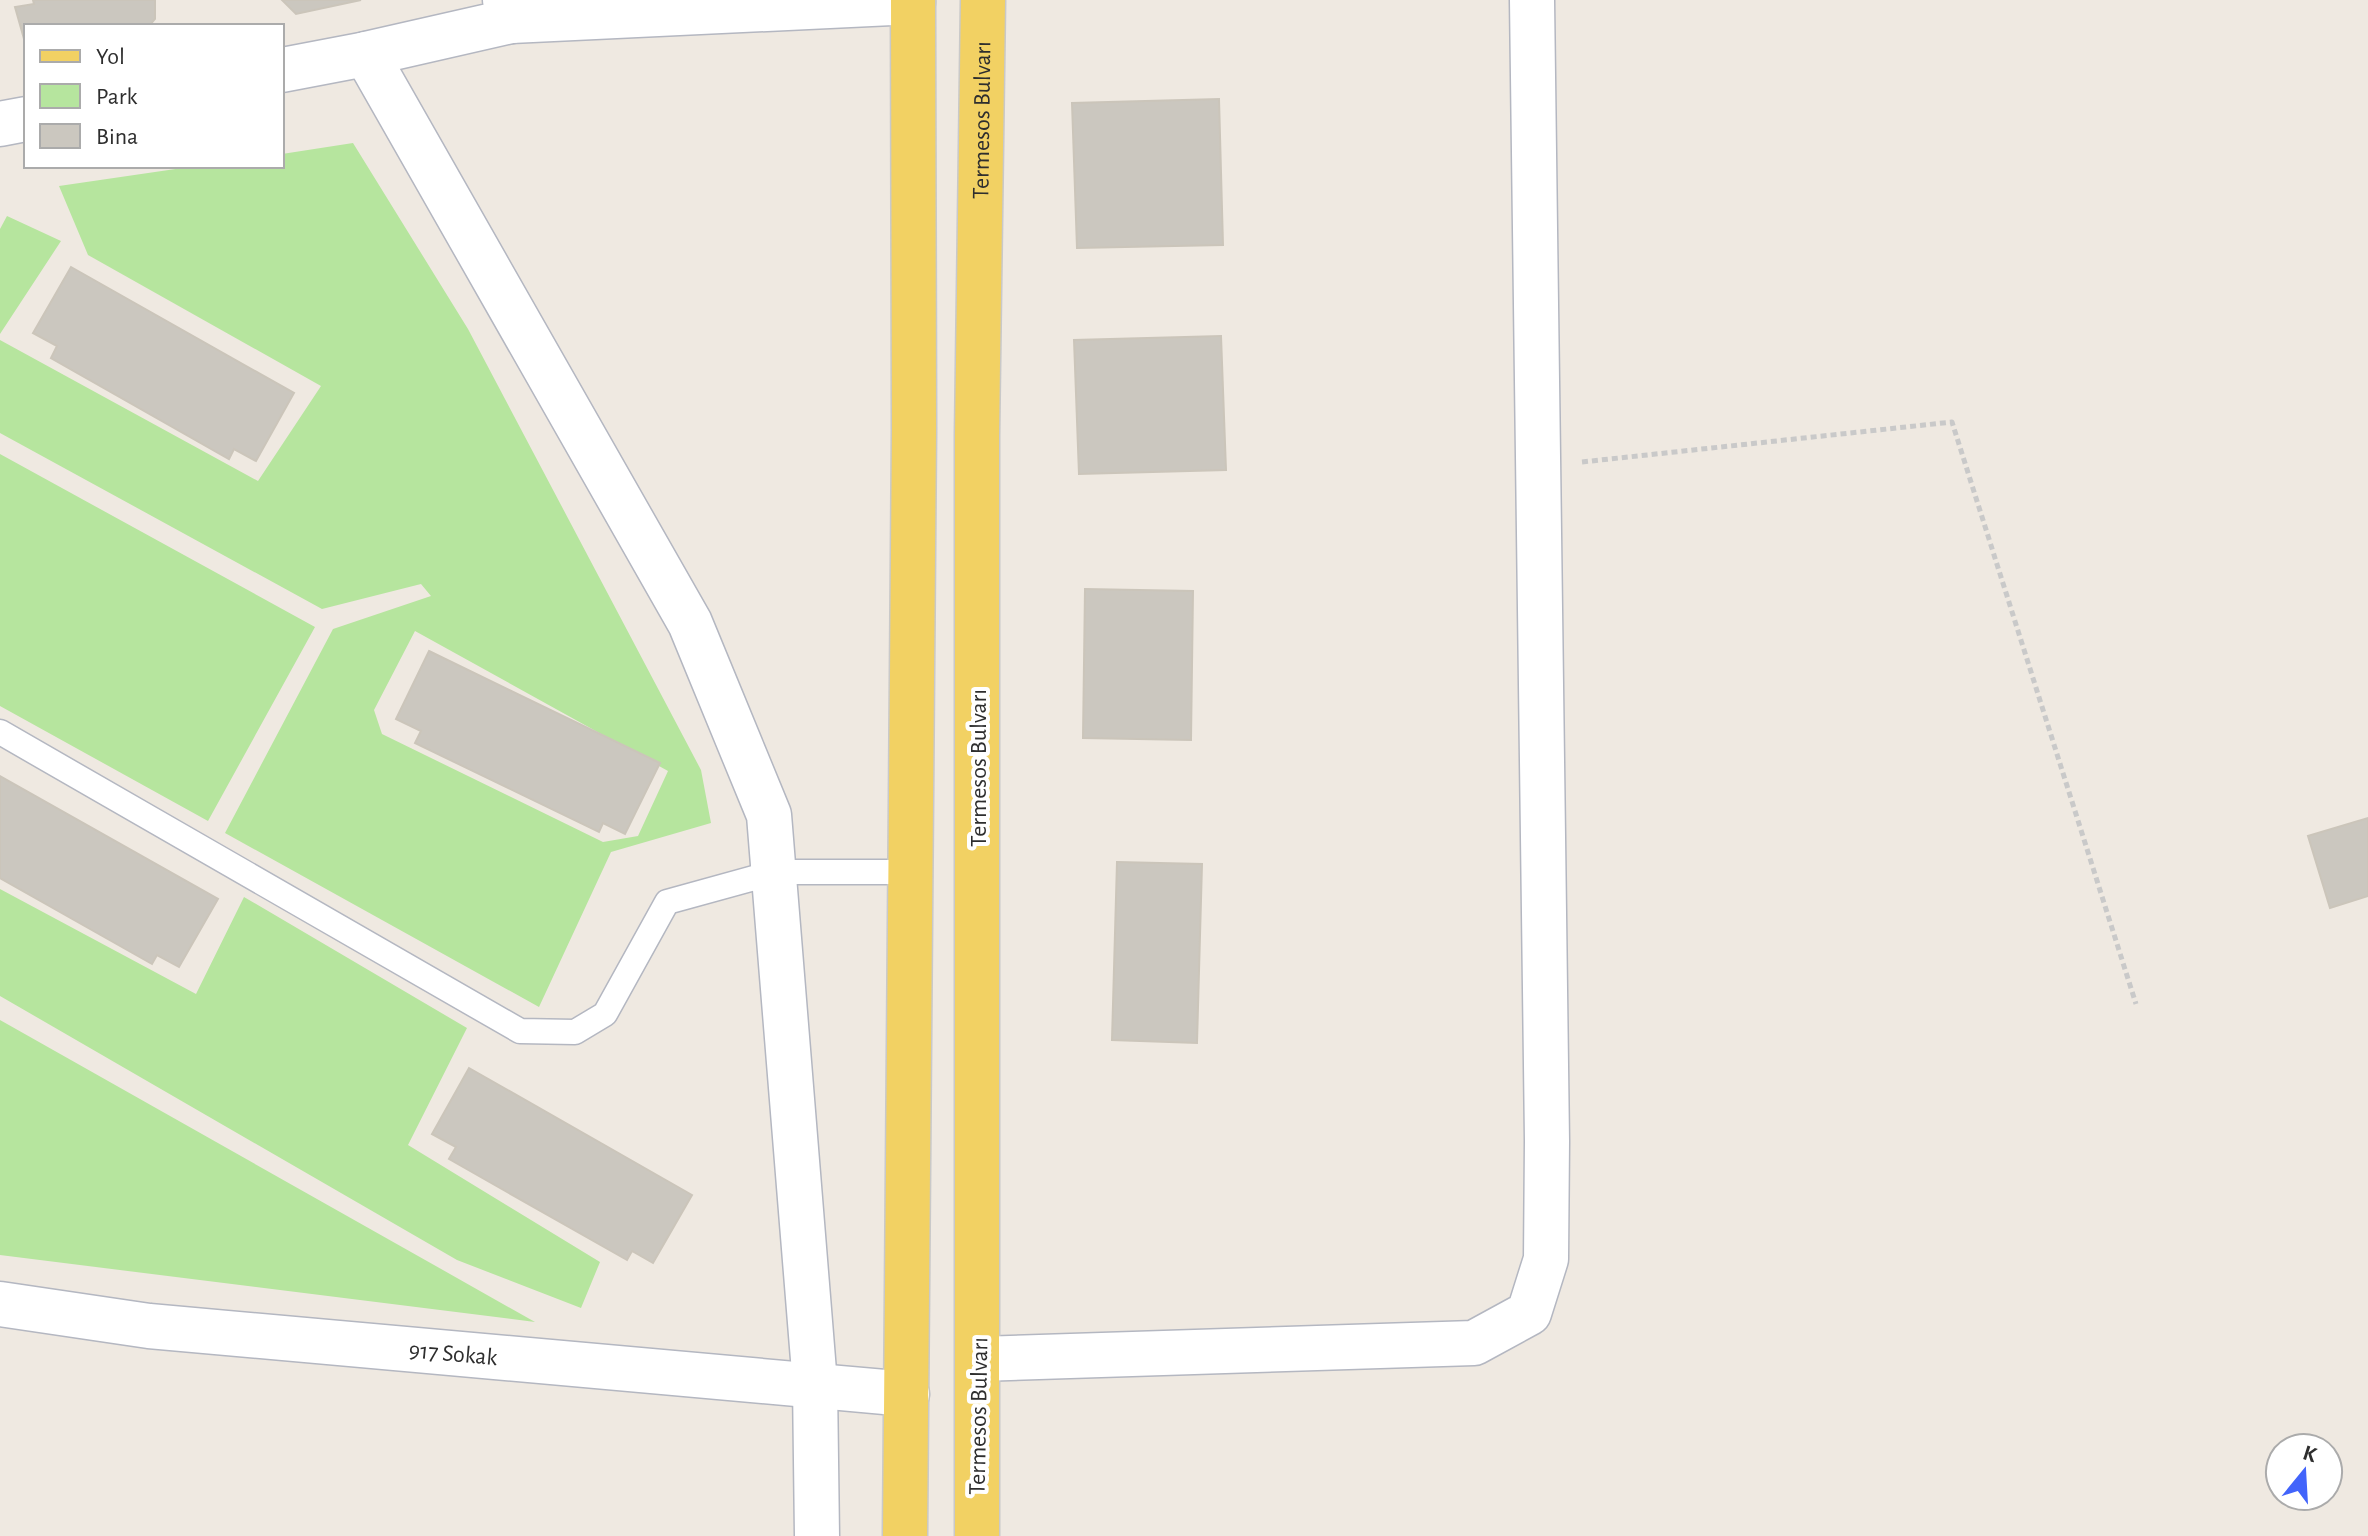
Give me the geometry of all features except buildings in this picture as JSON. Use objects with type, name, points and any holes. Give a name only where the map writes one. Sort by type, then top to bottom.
[{"type":"main road","name":"Termesos Bulvarı","points":[[977,1536],[977,435],[983,0]]},
{"type":"main road","points":[[905,1536],[912,872],[913,1]]},
{"type":"street","points":[[979,1359],[1474,1343],[1529,1313],[1546,1259],[1547,1156],[1532,0]]},
{"type":"street","points":[[284,70],[366,54],[508,10],[913,1]]},
{"type":"street","points":[[366,54],[690,623],[769,815],[815,1384],[817,1536]]},
{"type":"street","points":[[0,124],[24,119]]},
{"type":"street","name":"917 Sokak","points":[[0,1304],[149,1326],[907,1394]]},
{"type":"lane","points":[[0,732],[520,1031],[575,1032],[605,1014],[667,902],[776,872],[912,872]]},
{"type":"path","points":[[1537,467],[1952,422],[2136,1004]]},
{"type":"green space","points":[[353,143],[468,329],[701,770],[711,823],[611,852],[539,1007],[225,833],[333,629],[431,596],[421,584],[322,609],[0,433],[0,340],[258,481],[321,386],[88,255],[59,186],[182,168],[284,168],[284,154]],"holes":[[[415,631],[668,771],[638,836],[603,842],[382,734],[374,710]]]},
{"type":"green space","points":[[7,216],[61,241],[0,334],[0,229]]},
{"type":"green space","points":[[0,454],[315,627],[208,821],[0,706]]},
{"type":"green space","points":[[0,889],[196,994],[244,897],[467,1028],[408,1145],[600,1262],[581,1308],[457,1260],[0,996]]},
{"type":"green space","points":[[0,1020],[535,1322],[0,1255]]}]
